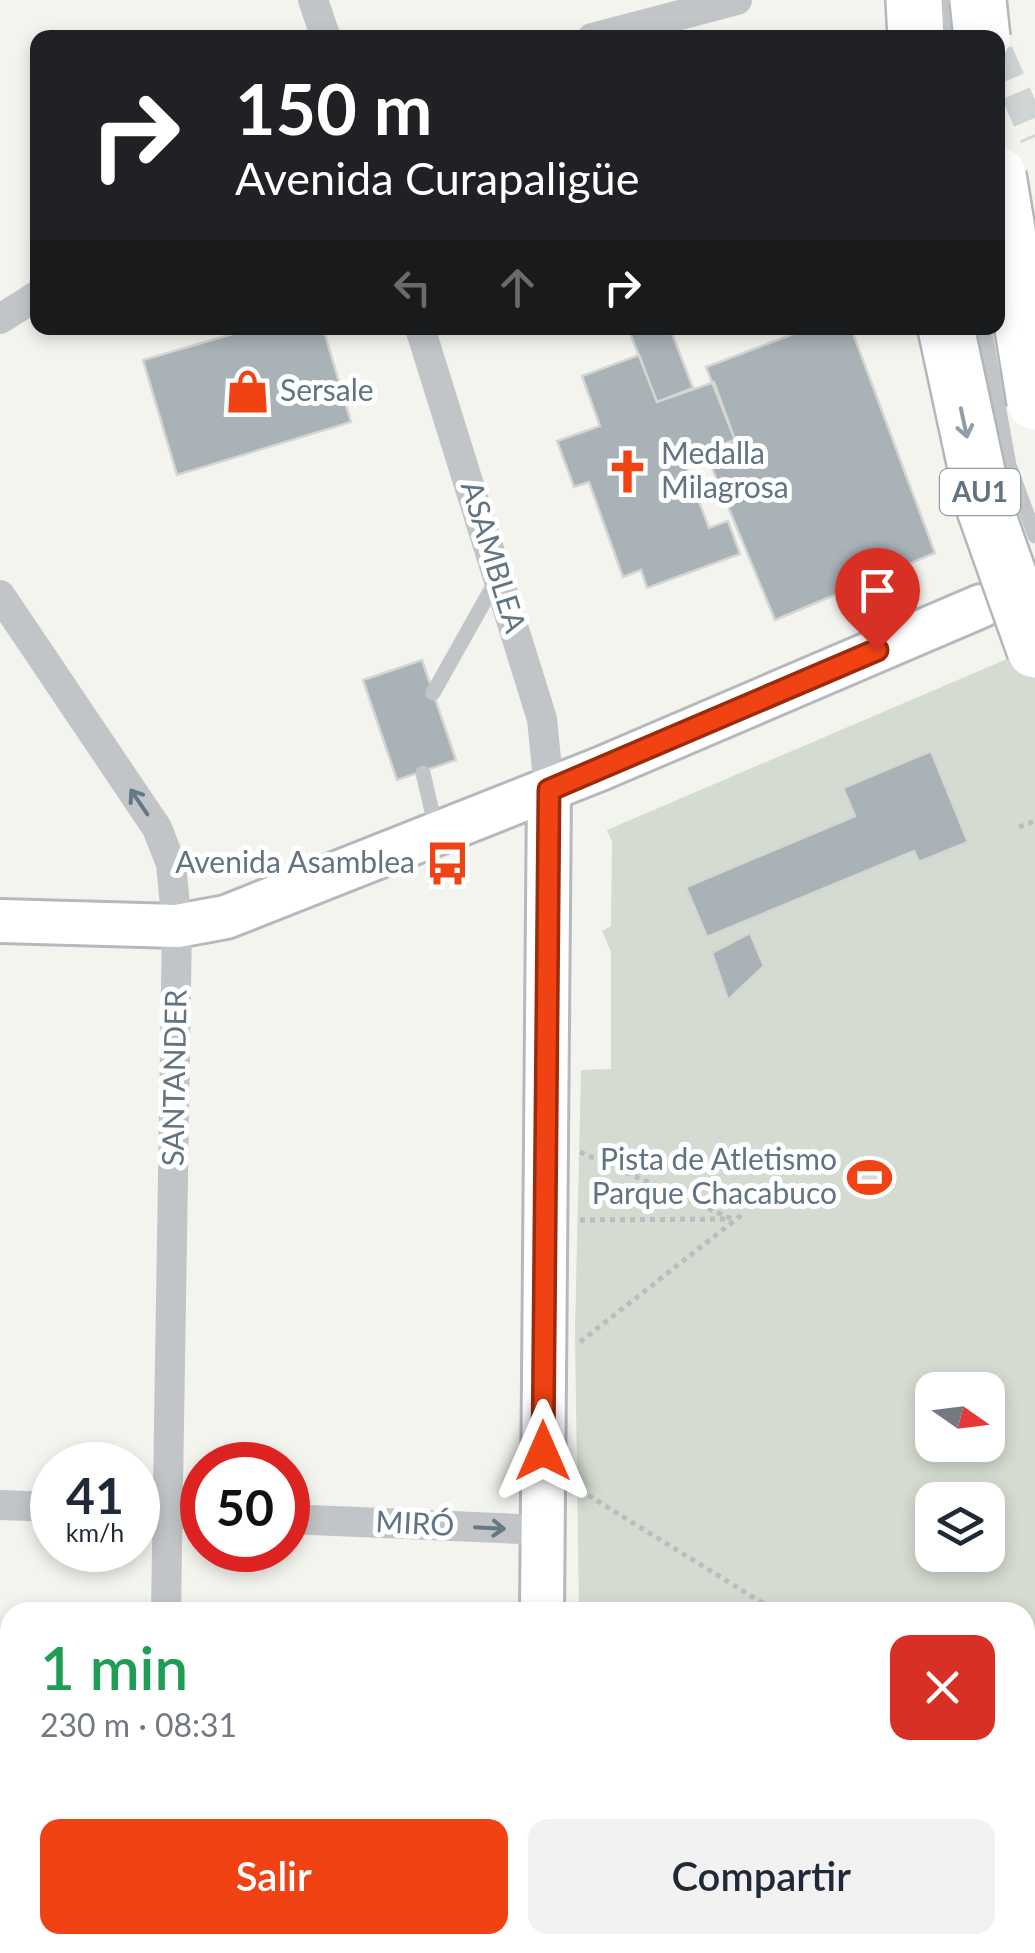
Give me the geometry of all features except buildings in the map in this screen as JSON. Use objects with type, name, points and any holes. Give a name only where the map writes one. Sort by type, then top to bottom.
[{"type":"highway","points":[[914,0],[916,30]]},
{"type":"highway","points":[[978,0],[981,30]]},
{"type":"highway","points":[[1005,218],[1035,402]]},
{"type":"highway","name":"AU1","points":[[948,335],[985,508],[1002,566],[1035,650]]},
{"type":"main road","points":[[0,921],[177,926],[226,918],[549,790],[981,606]]},
{"type":"main road","points":[[542,1602],[549,790]]},
{"type":"street","points":[[312,0],[323,30]]},
{"type":"street","points":[[623,30],[737,0]]},
{"type":"street","points":[[0,318],[30,300]]},
{"type":"street","name":"ASAMBLEA","points":[[422,335],[542,719],[549,790]]},
{"type":"street","name":"SANTANDER","points":[[0,595],[157,828],[171,864],[177,926],[156,1442]]},
{"type":"street","points":[[0,1505],[30,1506]]},
{"type":"street","name":"MIRÓ","points":[[310,1519],[542,1530]]},
{"type":"street","name":"SANTANDER","points":[[160,1566],[165,1602]]},
{"type":"lane","points":[[947,0],[949,30]]},
{"type":"lane","points":[[985,335],[1009,464],[1035,536]]},
{"type":"lane","points":[[434,693],[499,575]]},
{"type":"lane","points":[[423,773],[438,834]]},
{"type":"path","points":[[1019,827],[1035,821]]},
{"type":"path","points":[[544,1136],[732,1219]]},
{"type":"path","points":[[543,1380],[574,1346],[744,1213]]},
{"type":"path","points":[[544,1221],[732,1219]]},
{"type":"path","points":[[542,1486],[579,1489],[761,1602]]},
{"type":"shaded area","name":"Pista de Atletismo Parque Chacabuco","points":[[1035,647],[1035,1602],[579,1602],[575,1330],[581,1070],[611,1069],[611,952],[602,931],[611,926],[612,842],[607,830]]},
{"type":"tunnel","points":[[1005,68],[1035,137]]},
{"type":"place","name":"Sersale","points":[[247,391]]},
{"type":"place","name":"Medalla Milagrosa","points":[[628,471]]},
{"type":"place","name":"Avenida Asamblea","points":[[448,863]]},
{"type":"place","name":"Pista de Atletismo Parque Chacabuco","points":[[870,1177]]},
{"type":"route","points":[[543,1451],[549,790],[877,650]]}]
